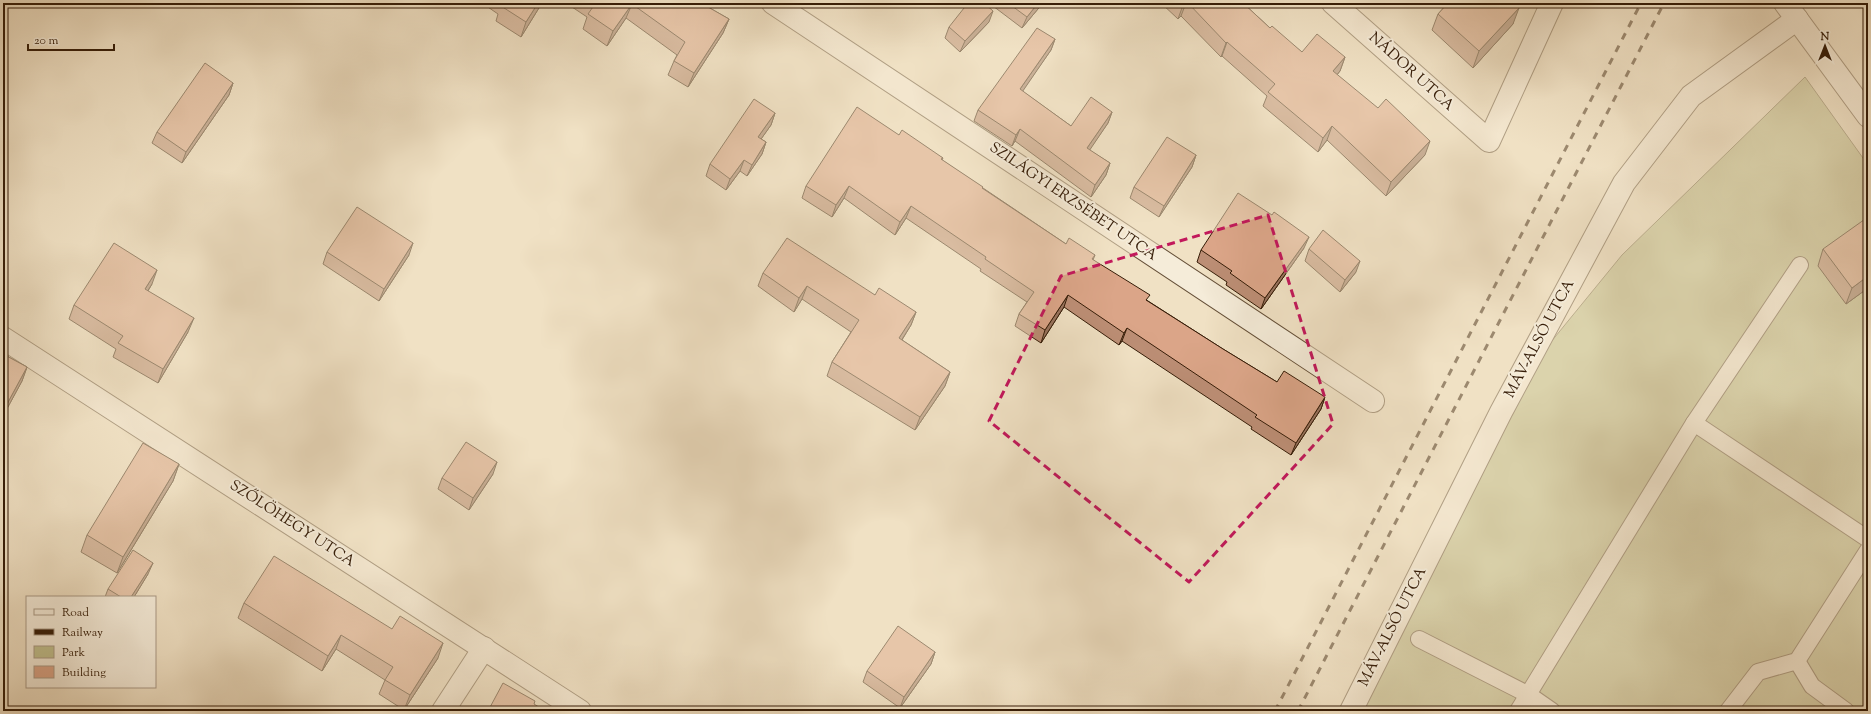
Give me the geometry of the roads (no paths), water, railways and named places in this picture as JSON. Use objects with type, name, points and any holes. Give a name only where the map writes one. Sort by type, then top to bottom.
[{"type":"street","name":"SZILÁGYI ERZSÉBET UTCA","points":[[773,3],[1373,401]]},
{"type":"street","name":"NÁDOR UTCA","points":[[1333,3],[1489,141],[1552,3]]},
{"type":"street","points":[[1791,11],[1868,116]]},
{"type":"street","name":"MÁV-ALSÓ UTCA","points":[[1351,711],[1501,412],[1624,183],[1691,96],[1791,11]]},
{"type":"street","name":"SZŐLÖHEGY UTCA","points":[[3,338],[580,711]]},
{"type":"street","points":[[444,711],[484,648]]},
{"type":"lane","points":[[1518,711],[1694,423],[1800,265]]},
{"type":"lane","points":[[1694,423],[1868,540]]},
{"type":"lane","points":[[1728,711],[1758,672],[1797,661],[1868,550]]},
{"type":"lane","points":[[1420,639],[1529,695],[1552,711]]},
{"type":"lane","points":[[1797,661],[1812,686],[1846,711]]},
{"type":"railway","points":[[1275,711],[1641,3]]},
{"type":"railway","points":[[1298,711],[1664,3]]}]
